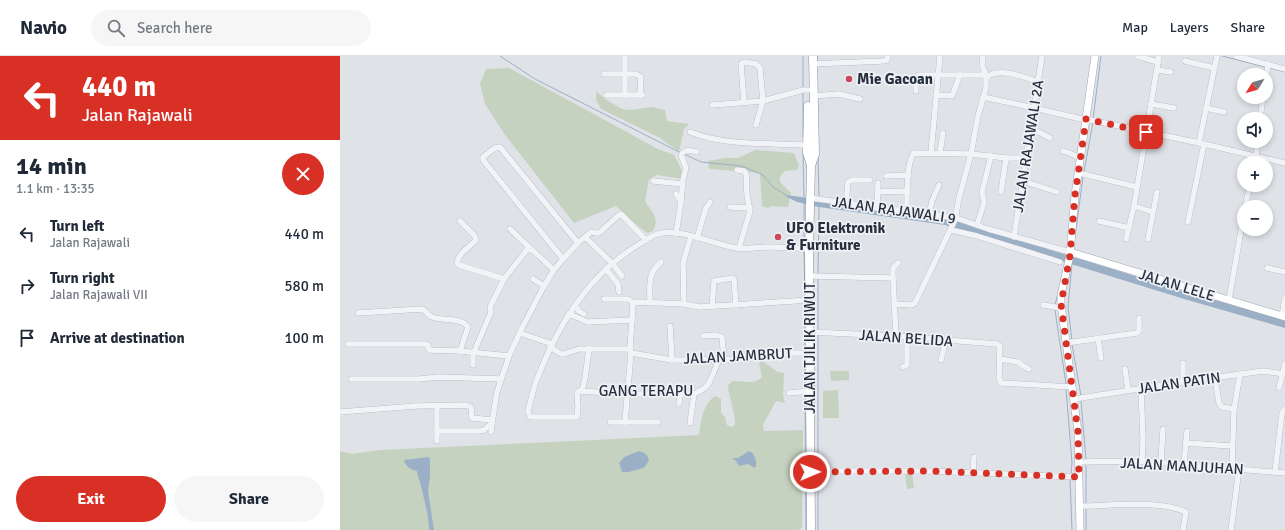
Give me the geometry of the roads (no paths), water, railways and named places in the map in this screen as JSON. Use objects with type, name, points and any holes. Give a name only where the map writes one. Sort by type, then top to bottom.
[{"type":"highway","name":"JALAN TJILIK RIWUT","points":[[808,56],[814,154],[811,166],[809,249],[809,528]]},
{"type":"highway","name":"JALAN TJILIK RIWUT","points":[[811,166],[807,153],[813,60]]},
{"type":"main road","points":[[1080,530],[1078,432],[1061,308],[1061,295],[1069,257],[1082,174],[1081,158],[1090,120],[1095,56]]},
{"type":"main road","name":"JALAN LELE","points":[[1069,257],[1229,300],[1283,317]]},
{"type":"street","points":[[625,56],[625,95]]},
{"type":"street","points":[[813,60],[883,61],[887,60],[888,56]]},
{"type":"street","points":[[931,153],[940,56]]},
{"type":"street","points":[[894,304],[911,305],[915,303],[952,228],[971,154],[976,124],[986,88],[987,75],[982,65],[982,56]]},
{"type":"street","name":"JALAN RAJAWALI 2A","points":[[1014,236],[1042,56]]},
{"type":"street","points":[[1126,239],[1134,206],[1159,59],[1136,56]]},
{"type":"street","points":[[1188,222],[1202,144],[1206,108],[1217,56]]},
{"type":"street","points":[[1236,56],[1285,68]]},
{"type":"street","points":[[1184,61],[1214,68]]},
{"type":"street","points":[[744,102],[742,64],[745,62],[756,64],[760,68],[763,101],[756,125]]},
{"type":"street","points":[[1267,68],[1268,64]]},
{"type":"street","points":[[1157,70],[1171,72]]},
{"type":"street","points":[[604,74],[640,75],[641,77],[641,95],[606,95]]},
{"type":"street","points":[[916,91],[916,79],[918,76],[992,74],[1016,75],[1038,82]]},
{"type":"street","points":[[936,96],[952,96],[960,75]]},
{"type":"street","points":[[712,105],[763,101],[803,90],[811,93],[839,94],[860,99]]},
{"type":"street","points":[[984,97],[1256,156],[1257,148]]},
{"type":"street","points":[[1151,104],[1174,108]]},
{"type":"street","points":[[1206,108],[1224,112]]},
{"type":"street","points":[[1031,128],[1050,138]]},
{"type":"street","points":[[690,132],[718,140],[808,146]]},
{"type":"street","points":[[940,153],[943,133]]},
{"type":"street","points":[[563,259],[483,160],[483,158],[495,148],[500,147],[578,242]]},
{"type":"street","points":[[676,234],[686,168],[682,153],[686,150],[697,152]]},
{"type":"street","points":[[1063,151],[1081,158]]},
{"type":"street","points":[[907,211],[907,191],[912,154],[917,152],[1026,158]]},
{"type":"street","points":[[977,225],[984,203],[982,192],[991,156]]},
{"type":"street","points":[[1001,192],[1006,158]]},
{"type":"street","points":[[1273,160],[1285,163]]},
{"type":"street","points":[[737,170],[744,171],[746,173],[747,196],[750,208],[739,248]]},
{"type":"street","points":[[1082,174],[1137,187]]},
{"type":"street","points":[[886,176],[909,175]]},
{"type":"street","points":[[846,204],[848,182],[852,180],[870,180]]},
{"type":"street","points":[[654,181],[683,184]]},
{"type":"street","points":[[1023,181],[1057,192]]},
{"type":"street","points":[[877,208],[878,184]]},
{"type":"street","points":[[929,214],[932,201],[939,185]]},
{"type":"street","points":[[878,192],[907,191]]},
{"type":"street","points":[[1148,239],[1157,192]]},
{"type":"street","points":[[676,194],[682,202]]},
{"type":"street","points":[[684,304],[683,263],[706,208],[710,202]]},
{"type":"street","name":"JALAN RAJAWALI 9","points":[[810,203],[846,204],[929,214],[955,219],[1014,236],[1069,257]]},
{"type":"street","points":[[1134,206],[1153,212]]},
{"type":"street","points":[[730,207],[750,208]]},
{"type":"street","points":[[491,432],[501,379],[509,356],[522,328],[554,270],[578,242],[592,231],[596,234],[599,233],[622,214],[646,240]]},
{"type":"street","points":[[460,221],[474,235],[476,240],[464,249],[457,260],[457,263],[459,265],[504,279]]},
{"type":"street","points":[[1099,221],[1129,228]]},
{"type":"street","points":[[952,228],[1060,262]]},
{"type":"street","points":[[510,229],[554,270]]},
{"type":"street","points":[[589,349],[585,378],[580,391],[577,393],[578,407],[576,417],[530,417],[528,411],[537,379],[551,346],[569,314],[612,263],[646,240],[660,233],[694,237],[739,248],[770,247],[809,249]]},
{"type":"street","points":[[1229,300],[1240,236]]},
{"type":"street","points":[[585,237],[612,263],[622,276]]},
{"type":"street","points":[[473,364],[474,352],[491,312],[490,307],[504,279],[529,247]]},
{"type":"street","points":[[650,303],[651,274],[656,266],[661,262]]},
{"type":"street","points":[[896,336],[892,278],[893,268],[898,263]]},
{"type":"street","points":[[1268,268],[1285,272]]},
{"type":"street","points":[[606,269],[618,284],[619,292]]},
{"type":"street","points":[[810,276],[892,278]]},
{"type":"street","points":[[712,306],[714,281],[733,278],[736,305]]},
{"type":"street","points":[[533,279],[544,286]]},
{"type":"street","points":[[1283,317],[1285,298]]},
{"type":"street","points":[[604,299],[628,299],[634,303],[684,304],[700,307],[774,301],[810,300]]},
{"type":"street","points":[[625,422],[634,303]]},
{"type":"street","points":[[1043,305],[1061,308]]},
{"type":"street","points":[[575,306],[584,314]]},
{"type":"street","points":[[358,313],[422,309],[432,317],[461,321],[468,327],[460,351]]},
{"type":"street","points":[[569,314],[588,322],[632,320]]},
{"type":"street","points":[[1066,343],[1137,334],[1139,331],[1139,318]]},
{"type":"street","points":[[670,326],[672,360]]},
{"type":"street","name":"JALAN BELIDA","points":[[810,332],[896,336],[997,344],[1000,346],[1000,359]]},
{"type":"street","name":"JALAN JAMBRUT","points":[[520,334],[551,346],[561,354],[579,349],[631,351],[672,360],[744,359],[792,352],[810,353]]},
{"type":"street","points":[[703,336],[722,337],[721,359]]},
{"type":"street","points":[[903,367],[907,365],[907,338]]},
{"type":"street","points":[[1098,338],[1102,358]]},
{"type":"street","points":[[941,360],[946,340]]},
{"type":"street","points":[[348,344],[426,344],[430,350],[474,352],[509,356]]},
{"type":"street","name":"GANG TERAPU","points":[[580,391],[627,394],[694,394],[705,388],[721,359]]},
{"type":"street","points":[[1029,369],[1018,362],[1000,359],[999,380],[1002,383],[1072,387]]},
{"type":"street","points":[[1183,363],[1183,382]]},
{"type":"street","points":[[1279,388],[1284,374],[1285,364]]},
{"type":"street","points":[[1125,370],[1128,390]]},
{"type":"street","name":"JALAN PATIN","points":[[1074,399],[1263,371],[1284,374]]},
{"type":"street","points":[[1232,468],[1234,409],[1240,374]]},
{"type":"street","points":[[351,379],[419,379],[439,377],[501,379]]},
{"type":"street","points":[[1215,378],[1219,403],[1222,407],[1234,409]]},
{"type":"street","points":[[1141,389],[1143,425],[1142,461]]},
{"type":"street","points":[[789,393],[810,390]]},
{"type":"street","points":[[679,404],[680,394]]},
{"type":"street","points":[[690,423],[694,394]]},
{"type":"street","points":[[340,412],[437,406],[469,406],[471,407],[472,418],[492,422]]},
{"type":"street","points":[[437,406],[437,440]]},
{"type":"street","points":[[1275,472],[1282,413],[1285,409]]},
{"type":"street","points":[[437,431],[479,431],[484,430],[492,422]]},
{"type":"street","points":[[610,422],[658,422]]},
{"type":"street","points":[[1161,462],[1163,429]]},
{"type":"street","points":[[1184,464],[1186,431]]},
{"type":"street","points":[[1185,443],[1232,446]]},
{"type":"street","points":[[973,473],[974,457]]},
{"type":"street","name":"JALAN MANJUHAN","points":[[1079,462],[1142,461],[1285,472]]},
{"type":"street","points":[[1231,530],[1239,469]]},
{"type":"street","points":[[810,472],[928,471],[1079,477]]},
{"type":"street","points":[[1080,506],[1153,505],[1174,508],[1186,512],[1183,530]]},
{"type":"water","points":[[786,195],[945,217],[1186,292],[1285,319],[1285,328],[1184,299],[945,225],[819,207],[797,202]]},
{"type":"water","points":[[639,451],[646,454],[649,460],[645,467],[629,472],[622,472],[619,463],[624,457]]},
{"type":"water","points":[[749,451],[755,458],[755,468],[748,464],[739,466],[732,458],[738,458]]},
{"type":"water","points":[[429,457],[430,476],[428,491],[434,530],[429,530],[427,513],[417,471],[409,467],[404,460]]},
{"type":"waterway","points":[[500,56],[535,79],[681,153]]},
{"type":"waterway","points":[[803,56],[803,87]]},
{"type":"waterway","points":[[817,56],[817,61]]},
{"type":"waterway","points":[[1093,119],[1101,56]]},
{"type":"waterway","points":[[1222,56],[1265,67]]},
{"type":"waterway","points":[[1273,69],[1285,72]]},
{"type":"waterway","points":[[803,93],[803,137]]},
{"type":"waterway","points":[[1084,172],[1093,122]]},
{"type":"waterway","points":[[684,154],[701,162],[742,166],[763,175],[773,187],[786,195]]},
{"type":"waterway","points":[[803,155],[804,197]]},
{"type":"waterway","points":[[818,157],[819,197]]},
{"type":"waterway","points":[[1075,237],[1083,177]]},
{"type":"waterway","points":[[804,203],[804,245]]},
{"type":"waterway","points":[[818,273],[819,207]]},
{"type":"waterway","points":[[804,251],[805,297]]},
{"type":"waterway","points":[[1072,264],[1068,307],[1072,341]]},
{"type":"waterway","points":[[1055,305],[1062,277]]},
{"type":"waterway","points":[[818,279],[818,329]]},
{"type":"waterway","points":[[805,303],[805,351]]},
{"type":"waterway","points":[[1055,310],[1066,384]]},
{"type":"waterway","points":[[818,335],[818,469]]},
{"type":"waterway","points":[[1072,344],[1081,396]]},
{"type":"waterway","points":[[805,355],[805,389]]},
{"type":"waterway","points":[[1066,389],[1072,463],[1071,473]]},
{"type":"waterway","points":[[805,395],[806,530]]},
{"type":"waterway","points":[[1081,401],[1086,460]]},
{"type":"waterway","points":[[1086,465],[1086,504]]},
{"type":"waterway","points":[[818,473],[818,530]]},
{"type":"waterway","points":[[1070,479],[1072,530]]},
{"type":"waterway","points":[[1086,509],[1086,530]]},
{"type":"place","name":"Mie Gacoan","points":[[849,79]]},
{"type":"place","name":"UFO Elektronik & Furniture","points":[[778,237]]}]
